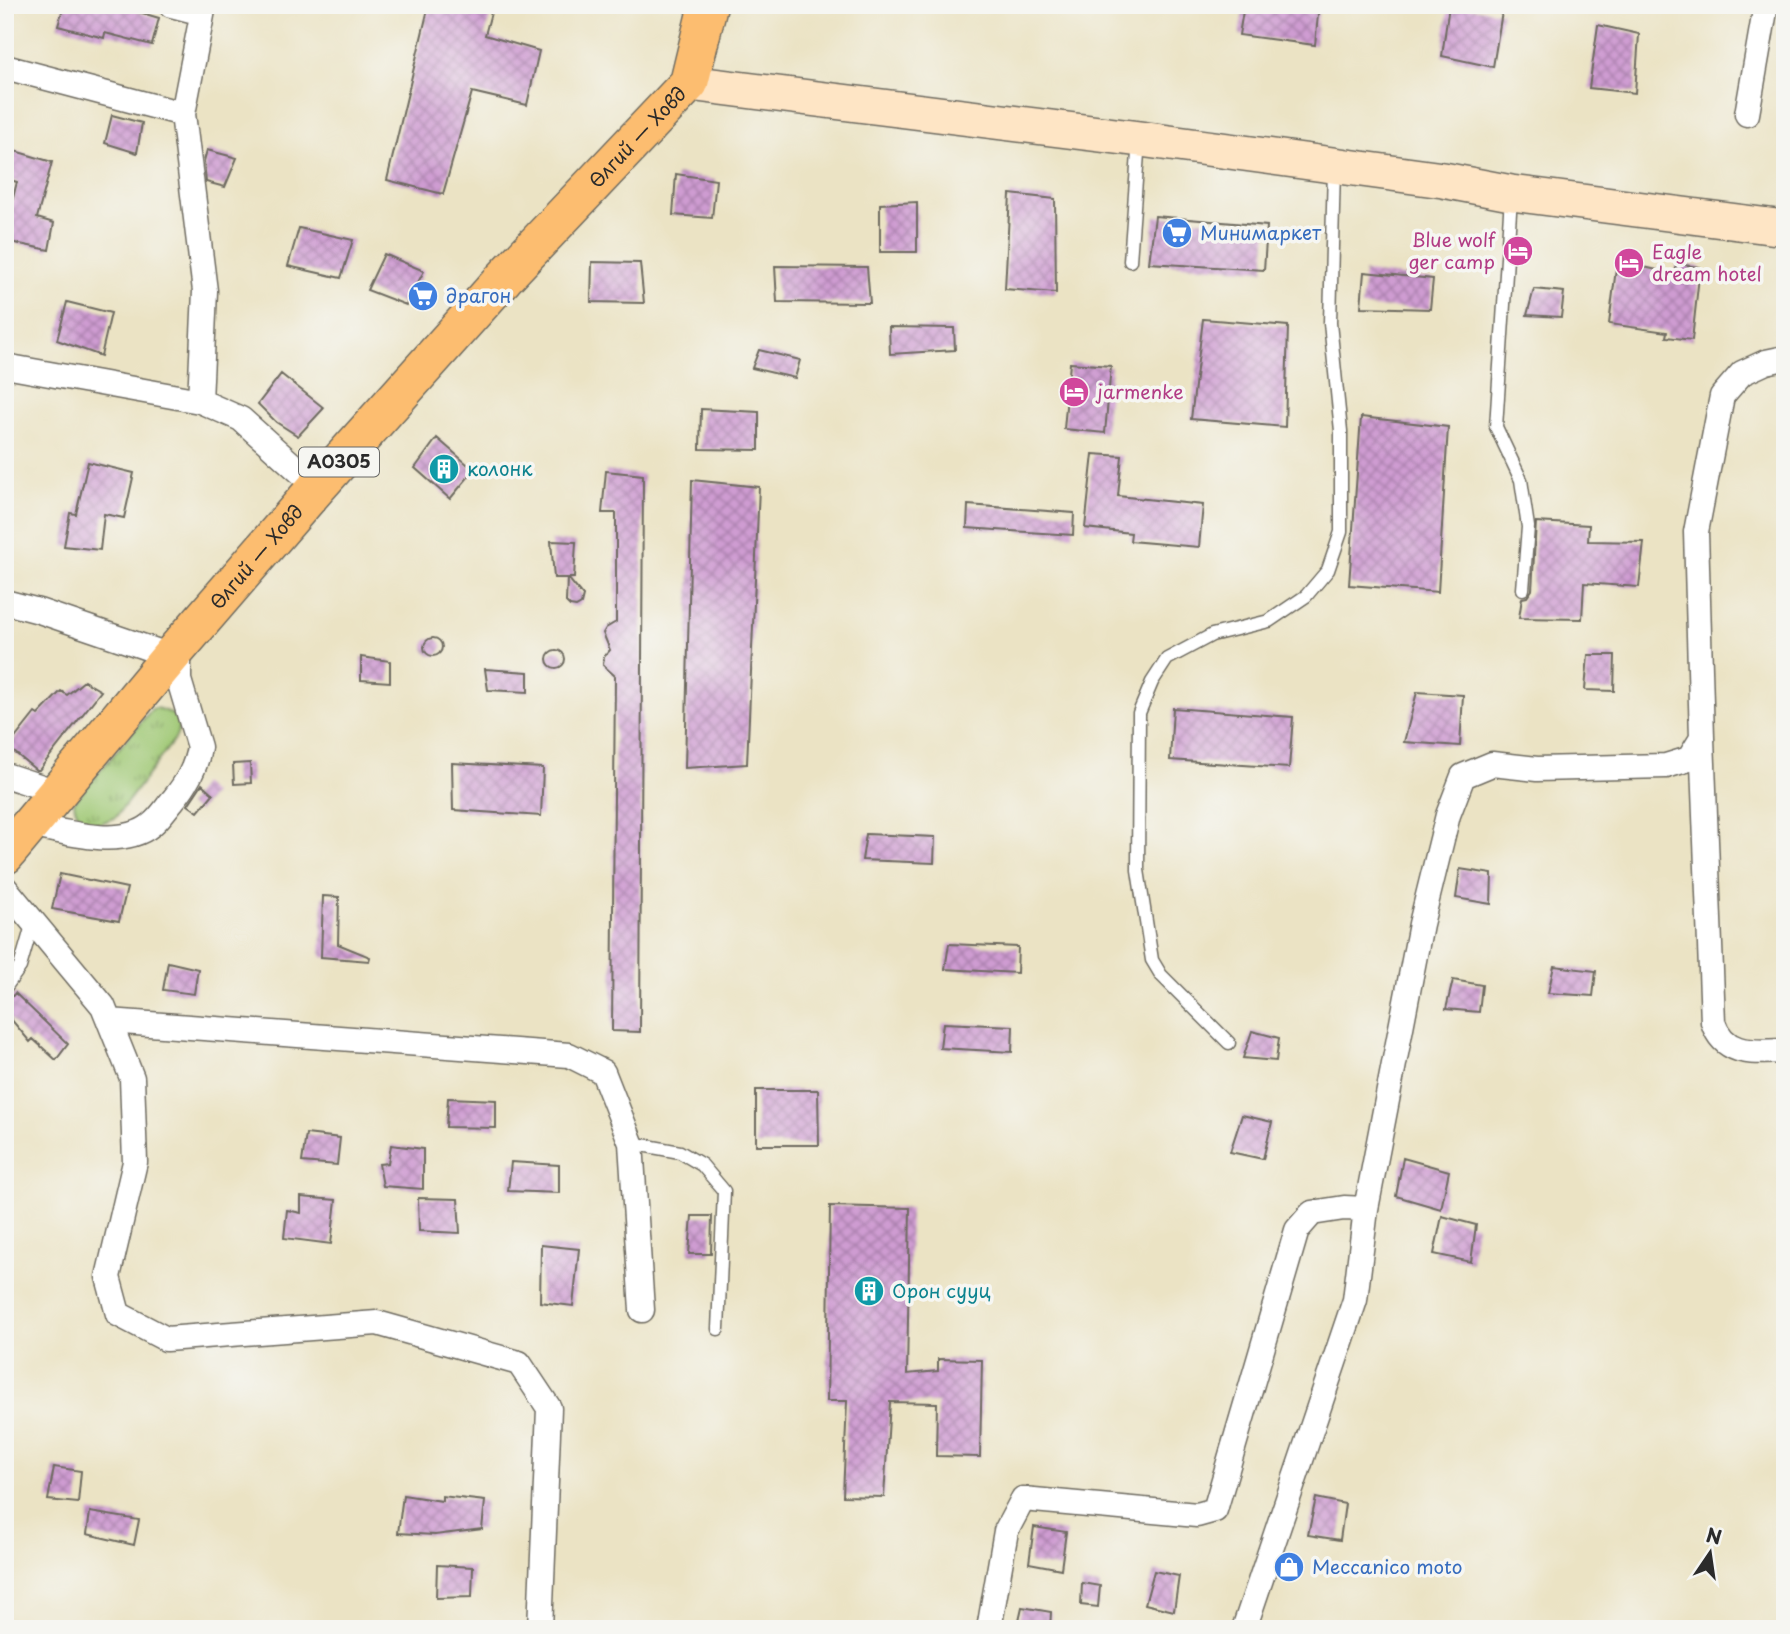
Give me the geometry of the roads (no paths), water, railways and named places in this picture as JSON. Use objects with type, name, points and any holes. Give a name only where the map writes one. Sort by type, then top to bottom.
[{"type":"highway","points":[[689,83],[708,5]]},
{"type":"highway","name":"Өлгий — Ховд","points":[[5,855],[175,651],[317,487],[504,278],[689,83]]},
{"type":"main road","points":[[689,83],[1139,139],[1443,180],[1511,193],[1785,228]]},
{"type":"street","points":[[171,5],[203,9],[183,114],[205,291],[200,401]]},
{"type":"street","points":[[1747,114],[1766,5]]},
{"type":"street","points":[[5,67],[183,114]]},
{"type":"street","points":[[1785,358],[1766,362],[1742,373],[1723,396],[1696,532],[1713,1022],[1717,1035],[1729,1046],[1752,1052],[1785,1051]]},
{"type":"street","points":[[5,366],[200,401],[241,419],[317,487]]},
{"type":"street","points":[[5,602],[175,651],[179,680],[199,747],[198,758],[187,783],[151,825],[131,836],[76,834],[30,825]]},
{"type":"street","points":[[1244,1629],[1355,1300],[1366,1209],[1420,924],[1448,815],[1463,776],[1492,764],[1537,769],[1666,766],[1689,759],[1702,738]]},
{"type":"street","points":[[5,775],[57,792]]},
{"type":"street","points":[[5,888],[103,1006],[131,1078],[135,1162],[108,1277],[118,1314],[166,1339],[377,1323],[519,1363],[549,1408],[540,1629]]},
{"type":"street","points":[[109,1021],[569,1055],[603,1072],[631,1143],[642,1310]]},
{"type":"street","points":[[989,1629],[1006,1531],[1023,1499],[1198,1515],[1215,1510],[1297,1230],[1311,1213],[1344,1208],[1366,1209]]},
{"type":"lane","points":[[1130,261],[1139,139]]},
{"type":"lane","points":[[1229,1043],[1161,975],[1152,960],[1138,870],[1139,713],[1152,682],[1167,659],[1212,635],[1269,621],[1306,596],[1328,570],[1341,532],[1341,431],[1330,323],[1334,165]]},
{"type":"lane","points":[[1511,193],[1496,426],[1521,480],[1528,527],[1523,589]]},
{"type":"lane","points":[[5,988],[20,967],[33,921]]},
{"type":"lane","points":[[631,1143],[680,1152],[702,1165],[724,1191],[718,1329]]},
{"type":"place","name":"Минимаркет","points":[[1177,233]]},
{"type":"place","name":"Blue wolf ger camp","points":[[1518,251]]},
{"type":"place","name":"Eagle dream hotel","points":[[1629,263]]},
{"type":"place","name":"драгон","points":[[423,296]]},
{"type":"place","name":"jarmenke","points":[[1074,392]]},
{"type":"place","name":"колонк","points":[[444,469]]},
{"type":"place","name":"Орон сууц","points":[[869,1291]]},
{"type":"place","name":"Meccanico moto","points":[[1289,1567]]}]
